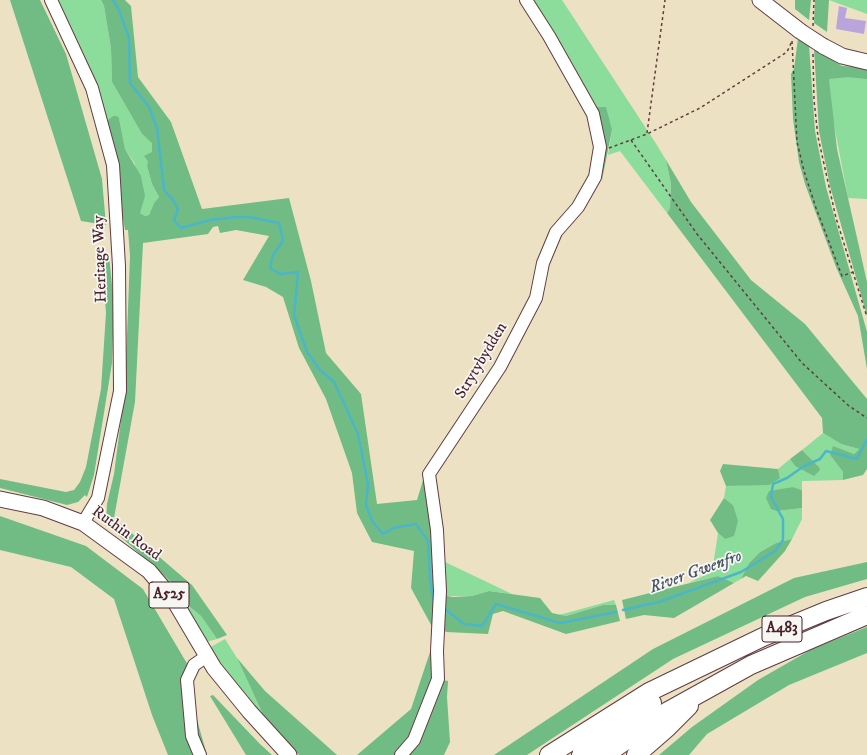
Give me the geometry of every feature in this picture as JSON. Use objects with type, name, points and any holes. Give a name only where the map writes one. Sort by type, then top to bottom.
[{"type":"highway","name":"A483","points":[[581,755],[701,669],[763,638],[826,611],[867,597]]},
{"type":"highway","name":"A483","points":[[605,755],[668,711],[751,665],[867,614]]},
{"type":"highway","points":[[549,755],[649,692],[701,669]]},
{"type":"highway","name":"A483","points":[[636,755],[667,728],[707,689]]},
{"type":"main road","points":[[760,0],[801,32],[818,49],[867,62]]},
{"type":"main road","name":"Ruthin Road","points":[[0,499],[43,508],[83,523],[149,571],[175,602],[214,668],[249,711],[289,755]]},
{"type":"street","name":"Heritage Way","points":[[51,0],[92,88],[113,165],[119,266],[120,390],[98,498],[83,523]]},
{"type":"street","name":"Strytybydden","points":[[401,755],[414,740],[438,679],[439,604],[437,530],[429,474],[500,367],[536,298],[542,263],[556,232],[578,207],[595,177],[600,147],[594,114],[549,36],[526,0]]},
{"type":"street","points":[[200,755],[192,736],[187,680],[194,665],[207,656]]},
{"type":"path","points":[[647,134],[665,0]]},
{"type":"path","points":[[600,147],[611,148],[647,134],[700,108],[787,52],[801,32],[814,0]]},
{"type":"path","points":[[801,32],[797,142],[804,171],[816,208],[842,276],[852,272]]},
{"type":"path","points":[[818,49],[814,100],[818,137],[836,218],[867,317]]},
{"type":"path","points":[[631,140],[697,234],[802,362],[849,406],[867,418]]},
{"type":"green space","points":[[10,0],[40,0],[66,54],[102,179],[106,225],[81,221]]},
{"type":"green space","points":[[57,0],[101,0],[104,6],[111,48],[112,82],[142,134],[153,143],[152,152],[147,166],[152,184],[159,197],[154,203],[149,215],[145,216],[140,213],[135,164],[125,149],[119,118],[113,116],[104,123]]},
{"type":"green space","points":[[101,0],[125,0],[131,6],[138,77],[171,122],[202,209],[289,198],[311,281],[326,353],[361,394],[377,504],[417,500],[424,477],[437,569],[433,581],[436,594],[453,597],[472,596],[489,591],[540,598],[552,613],[566,616],[603,605],[616,605],[620,621],[566,634],[503,611],[493,614],[488,634],[446,632],[442,626],[434,678],[418,712],[410,739],[395,755],[357,755],[411,709],[436,634],[411,588],[414,551],[372,542],[357,513],[352,473],[326,399],[299,348],[283,297],[266,287],[243,280],[269,236],[236,230],[220,233],[218,226],[213,227],[208,234],[143,243],[135,402],[114,518],[192,585],[227,635],[217,639],[201,616],[190,607],[177,587],[113,530],[106,520],[107,504],[114,474],[125,389],[130,256],[128,230],[125,230],[114,164],[104,123],[113,116],[117,116],[119,118],[125,149],[141,176],[145,196],[140,213],[145,216],[149,215],[154,203],[159,197],[152,184],[147,166],[148,161],[144,156],[152,152],[152,143],[142,134],[112,82],[111,48],[104,6]]},
{"type":"green space","points":[[530,0],[562,0],[655,142],[666,160],[671,184],[670,208],[667,213],[620,151],[608,155],[612,130],[598,107],[585,93]]},
{"type":"green space","points":[[795,0],[811,0],[809,20],[795,9]]},
{"type":"green space","points":[[815,0],[829,0],[827,32],[814,23]]},
{"type":"green space","points":[[829,0],[867,0],[867,14]]},
{"type":"green space","points":[[798,38],[809,45],[815,131],[826,187],[867,332],[867,369],[858,316],[836,267],[805,184],[799,162],[793,119],[791,74],[794,69]]},
{"type":"green space","points":[[814,49],[842,66],[867,68],[867,79],[848,77],[829,79],[837,149],[867,282],[867,316],[830,186],[819,131]]},
{"type":"green space","points":[[827,59],[842,66],[867,68],[867,199],[848,198],[832,114]]},
{"type":"green space","points":[[595,104],[598,107],[606,107],[612,130],[602,180],[603,154]]},
{"type":"green space","points":[[666,160],[691,202],[751,280],[805,324],[867,399],[867,469],[863,475],[843,480],[843,472],[830,455],[833,446],[854,454],[859,449],[841,444],[823,433],[822,418],[667,213],[670,208],[671,184]]},
{"type":"green space","points":[[109,255],[114,305],[112,363],[94,475],[87,497],[85,495],[78,502],[67,505],[0,488],[0,479],[66,492],[74,490],[80,482],[86,467],[101,389],[106,313],[102,256]]},
{"type":"green space","points":[[823,433],[841,444],[859,449],[854,454],[833,447],[830,455],[843,472],[843,480],[802,481],[802,490],[793,487],[777,511],[802,508],[802,519],[792,539],[776,543],[760,552],[749,563],[741,579],[734,583],[718,576],[688,583],[712,572],[718,533],[725,539],[733,505],[724,498],[726,486],[751,485],[780,478],[778,469],[790,459],[795,466],[819,467],[802,450]]},
{"type":"green space","points":[[802,450],[819,467],[820,470],[814,476],[795,466],[790,459]]},
{"type":"green space","points":[[723,464],[778,469],[780,478],[769,485],[726,486],[720,471]]},
{"type":"green space","points":[[793,487],[802,490],[802,508],[777,511],[771,509],[766,498],[769,491]]},
{"type":"green space","points":[[724,498],[733,505],[738,521],[734,536],[725,539],[718,533],[710,520]]},
{"type":"green space","points":[[0,516],[86,546],[143,589],[192,672],[192,702],[207,755],[168,755],[152,715],[114,599],[71,567],[0,550]]},
{"type":"green space","points":[[792,539],[785,551],[758,581],[746,576],[741,579],[749,563],[760,552],[776,543]]},
{"type":"green space","points":[[445,562],[512,594],[489,591],[472,596],[446,596]]},
{"type":"green space","points":[[867,562],[867,579],[805,597],[673,659],[527,755],[494,755],[653,649],[794,578]]},
{"type":"green space","points":[[164,575],[177,587],[190,607],[201,616],[217,639],[206,642]]},
{"type":"green space","points":[[718,576],[734,583],[674,618],[644,615],[626,619],[622,600]]},
{"type":"green space","points":[[614,600],[616,605],[603,605],[566,616],[559,615]]},
{"type":"green space","points":[[867,627],[867,653],[789,685],[707,734],[689,755],[659,755],[692,727],[758,680],[812,649]]},
{"type":"green space","points":[[225,639],[237,658],[265,719],[209,648]]},
{"type":"green space","points":[[237,658],[265,691],[337,755],[299,755],[265,719]]},
{"type":"green space","points":[[442,680],[448,681],[447,697],[450,742],[444,755],[408,755]]},
{"type":"green space","points":[[213,695],[272,755],[246,755],[210,696]]},
{"type":"building","points":[[839,6],[847,8],[845,18],[866,21],[864,34],[836,29]]},
{"type":"waterway","name":"River Gwenfro","points":[[113,0],[119,10],[129,38],[130,83],[149,107],[157,128],[164,190],[173,200],[178,209],[174,220],[181,228],[210,220],[237,217],[249,217],[279,223],[283,241],[273,255],[270,268],[280,274],[298,272],[294,315],[307,352],[320,370],[334,382],[358,434],[368,484],[366,505],[372,521],[383,534],[393,528],[416,524],[428,541],[430,580],[433,599],[435,601]]},
{"type":"waterway","name":"River Gwenfro","points":[[623,610],[659,602],[741,572],[775,551],[783,540],[783,519],[771,497],[773,484],[787,478],[804,466],[820,459],[826,451],[857,459],[867,439]]},
{"type":"waterway","name":"River Gwenfro","points":[[444,608],[464,624],[482,626],[496,604],[560,623],[616,612]]}]
